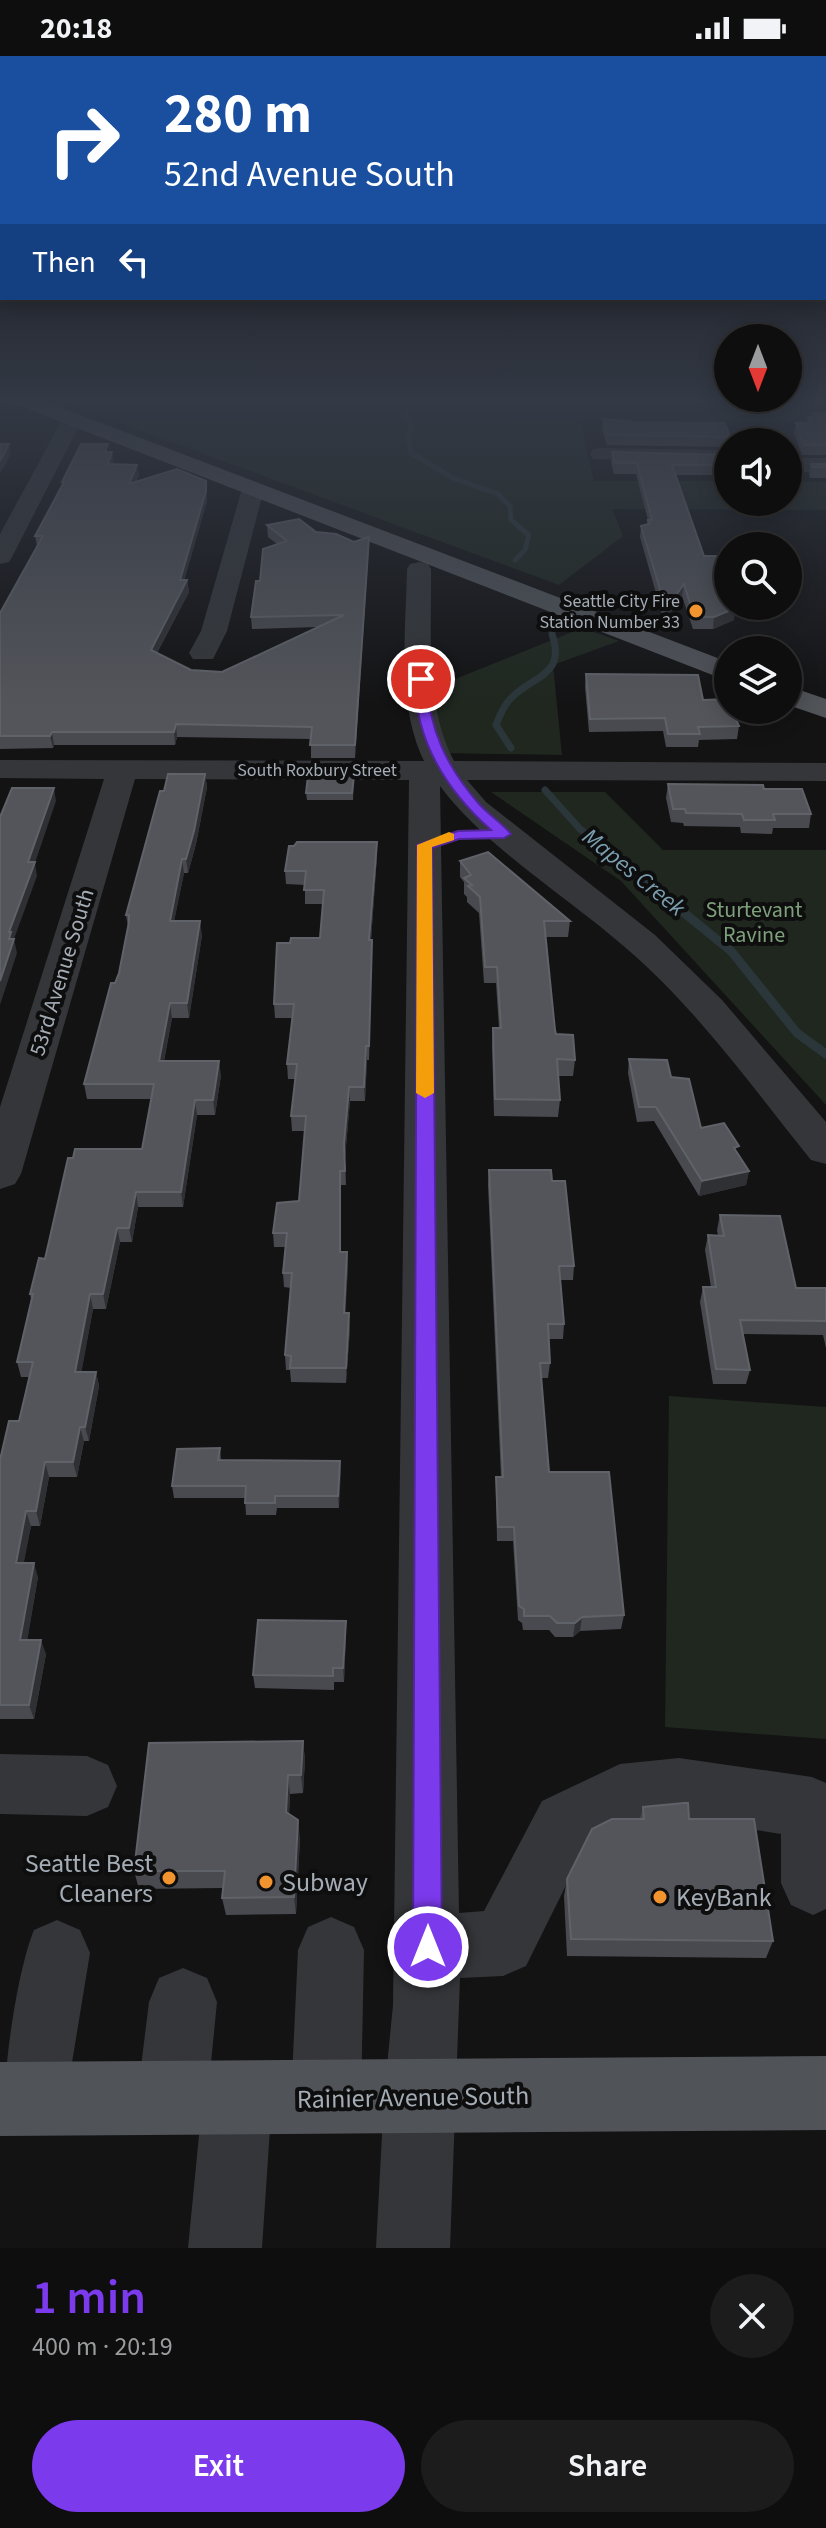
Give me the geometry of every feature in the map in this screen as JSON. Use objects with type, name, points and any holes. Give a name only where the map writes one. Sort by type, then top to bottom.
[{"type":"main road","points":[[282,500],[714,667]]},
{"type":"main road","points":[[802,700],[826,709]]},
{"type":"main road","name":"Rainier Avenue South","points":[[15,2099],[826,2093]]},
{"type":"street","points":[[0,557],[30,500]]},
{"type":"street","points":[[203,653],[214,631],[250,500]]},
{"type":"street","points":[[413,2248],[428,1947],[425,845],[436,756],[421,707],[419,569]]},
{"type":"street","name":"South Roxbury Street","points":[[0,769],[826,772]]},
{"type":"street","name":"53rd Avenue South","points":[[0,1174],[122,769]]},
{"type":"street","points":[[435,770],[504,834],[642,943],[709,1008],[826,1150]]},
{"type":"street","points":[[425,845],[458,835],[504,834]]},
{"type":"street","points":[[0,1784],[87,1786]]},
{"type":"street","points":[[428,1947],[503,1943],[564,1823],[620,1794],[679,1788],[812,1808],[813,1883]]},
{"type":"street","points":[[326,2098],[331,1950]]},
{"type":"street","points":[[15,2099],[57,1953]]},
{"type":"street","points":[[183,2002],[205,2099],[225,2248]]},
{"type":"green space","points":[[329,500],[714,500],[714,509],[612,509],[623,536],[559,585]]},
{"type":"green space","points":[[802,500],[826,500],[826,510],[802,510]]},
{"type":"green space","points":[[582,628],[619,641],[553,665],[562,755],[439,753],[435,687]]},
{"type":"green space","name":"Sturtevant Ravine","points":[[491,792],[605,792],[663,850],[826,850],[826,1105],[621,881]]},
{"type":"green space","points":[[669,1396],[826,1407],[826,1739],[665,1727]]},
{"type":"building","points":[[54,500],[203,500],[180,580],[187,580],[151,650],[191,670],[222,672],[344,615],[251,617],[256,581],[260,581],[263,549],[287,541],[267,525],[299,519],[316,532],[336,534],[354,542],[369,537],[355,745],[310,745],[312,727],[176,724],[174,732],[52,732],[50,736],[0,736],[0,613],[43,536],[35,536]]},
{"type":"building","points":[[647,500],[684,500],[704,556],[714,556],[714,617],[694,617],[684,584],[666,609],[641,526],[649,524],[648,520],[652,520]]},
{"type":"building","points":[[586,674],[698,675],[703,700],[714,700],[714,724],[739,726],[698,727],[700,734],[668,734],[665,718],[590,719]]},
{"type":"building","points":[[168,774],[205,774],[194,831],[186,859],[182,859],[170,921],[200,921],[187,1003],[170,1003],[159,1061],[219,1061],[213,1100],[195,1100],[181,1192],[136,1192],[129,1228],[117,1228],[103,1294],[90,1294],[75,1372],[96,1372],[85,1427],[80,1427],[73,1462],[45,1462],[36,1511],[26,1511],[16,1563],[34,1563],[20,1640],[41,1640],[29,1705],[0,1705],[0,1460],[9,1421],[19,1421],[33,1362],[17,1362],[39,1258],[45,1259],[68,1158],[73,1158],[75,1149],[142,1149],[154,1084],[84,1084],[111,983],[115,983],[119,973],[129,922],[129,915],[126,915],[160,791],[164,791]]},
{"type":"building","points":[[308,776],[354,776],[352,793],[306,793]]},
{"type":"building","points":[[668,784],[763,785],[764,789],[802,789],[811,814],[773,814],[775,820],[744,820],[742,814],[686,813],[685,809],[673,809]]},
{"type":"building","points":[[12,788],[54,788],[28,862],[35,862],[9,932],[9,939],[14,939],[0,981],[0,817]]},
{"type":"building","points":[[297,842],[377,842],[369,940],[372,940],[369,1046],[366,1046],[364,1087],[349,1087],[345,1171],[340,1171],[340,1252],[347,1252],[344,1313],[349,1313],[346,1368],[290,1368],[291,1356],[285,1355],[292,1273],[283,1273],[287,1233],[273,1233],[277,1203],[299,1201],[306,1116],[291,1116],[297,1064],[287,1064],[294,1004],[274,1004],[277,943],[290,943],[291,938],[320,938],[324,890],[304,890],[306,871],[285,871],[289,846]]},
{"type":"building","points":[[488,852],[570,921],[544,921],[556,1034],[573,1035],[575,1060],[557,1059],[560,1100],[495,1099],[493,1028],[501,1028],[497,967],[485,967],[480,897],[468,886],[472,885],[464,878],[471,875],[460,861]]},
{"type":"building","points":[[629,1059],[667,1060],[671,1077],[689,1079],[701,1128],[724,1123],[739,1146],[734,1148],[749,1171],[702,1181],[656,1107],[639,1107]]},
{"type":"building","points":[[489,1170],[551,1170],[552,1181],[565,1181],[574,1266],[559,1266],[564,1324],[548,1324],[550,1363],[540,1363],[549,1472],[609,1472],[624,1615],[582,1617],[575,1623],[557,1623],[550,1616],[524,1616],[524,1609],[519,1606],[514,1527],[498,1527],[496,1477],[503,1477]]},
{"type":"building","points":[[720,1215],[780,1216],[796,1288],[826,1288],[826,1321],[740,1320],[750,1370],[716,1369],[703,1287],[716,1287],[708,1235],[724,1236]]},
{"type":"building","points":[[220,1448],[218,1460],[340,1461],[338,1496],[275,1496],[275,1503],[245,1503],[246,1486],[172,1486],[177,1449]]},
{"type":"building","points":[[258,1620],[346,1621],[343,1668],[333,1668],[333,1676],[253,1675]]},
{"type":"building","points":[[303,1741],[301,1775],[288,1775],[286,1812],[298,1820],[294,1897],[222,1898],[225,1871],[134,1871],[149,1743]]},
{"type":"building","name":"KeyBank","points":[[688,1803],[689,1819],[754,1819],[773,1941],[571,1939],[567,1879],[592,1829],[612,1819],[644,1819],[643,1807]]},
{"type":"waterway","name":"Mapes Creek","points":[[504,500],[510,506],[511,520],[529,535],[525,550],[515,560]]},
{"type":"waterway","name":"Mapes Creek","points":[[511,748],[496,725],[512,697],[552,666],[555,658],[552,634]]},
{"type":"waterway","name":"Mapes Creek","points":[[545,790],[580,829],[626,866]]},
{"type":"waterway","name":"Mapes Creek","points":[[624,864],[731,951],[797,1033],[826,1054]]},
{"type":"slow traffic","points":[[425,1093],[425,845],[449,837]]},
{"type":"place","name":"Seattle City Fire Station Number 33","points":[[696,611]]},
{"type":"place","name":"Seattle Best Cleaners","points":[[169,1878]]},
{"type":"place","name":"Subway","points":[[266,1882]]},
{"type":"place","name":"KeyBank","points":[[660,1897]]},
{"type":"route","points":[[421,679],[421,707],[436,756],[475,809],[504,834],[458,835],[425,845],[428,1947]]}]
